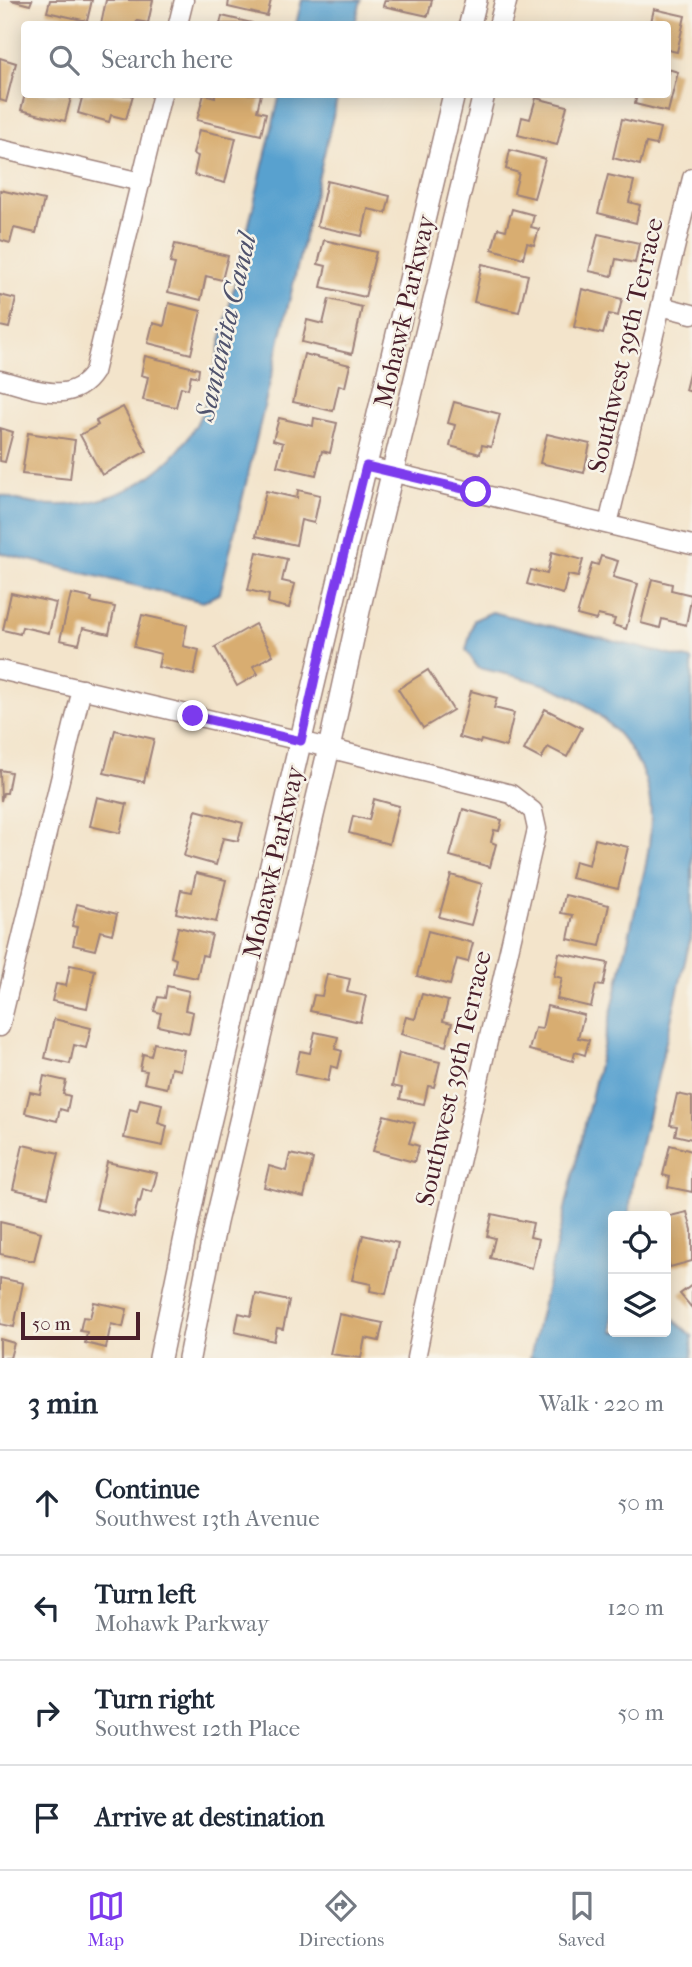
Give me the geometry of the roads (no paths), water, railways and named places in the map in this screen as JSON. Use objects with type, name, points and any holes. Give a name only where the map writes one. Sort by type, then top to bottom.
[{"type":"street","points":[[179,21],[184,0]]},
{"type":"street","points":[[471,21],[476,0]]},
{"type":"street","points":[[501,21],[506,0]]},
{"type":"street","points":[[0,380],[54,393],[78,390],[90,380],[97,364],[161,98]]},
{"type":"street","name":"Mohawk Parkway","points":[[160,1358],[200,1165],[453,98]]},
{"type":"street","name":"Mohawk Parkway","points":[[189,1358],[216,1222],[361,602],[483,98]]},
{"type":"street","points":[[0,149],[141,183]]},
{"type":"street","name":"Southwest 39th Terrace","points":[[608,524],[692,178]]},
{"type":"street","points":[[661,306],[692,314]]},
{"type":"street","points":[[366,466],[692,545]]},
{"type":"street","points":[[0,670],[329,748]]},
{"type":"street","points":[[0,1027],[82,690]]},
{"type":"street","name":"Southwest 39th Terrace","points":[[329,748],[511,794],[533,811],[537,829],[416,1358]]},
{"type":"water","points":[[302,0],[361,0],[356,21],[297,21]]},
{"type":"water","name":"Santanita Canal","points":[[279,98],[337,98],[220,593],[203,602],[0,553],[0,495],[32,503],[65,505],[117,494],[162,467],[180,448],[195,426],[207,400]]},
{"type":"water","points":[[492,612],[692,660],[692,932],[632,1185],[629,1211],[608,1211],[608,1337],[671,1337],[671,1317],[692,1336],[692,1358],[530,1358],[646,864],[651,812],[644,776],[636,759],[626,743],[599,715],[551,687],[478,668],[466,650],[474,620]]}]
